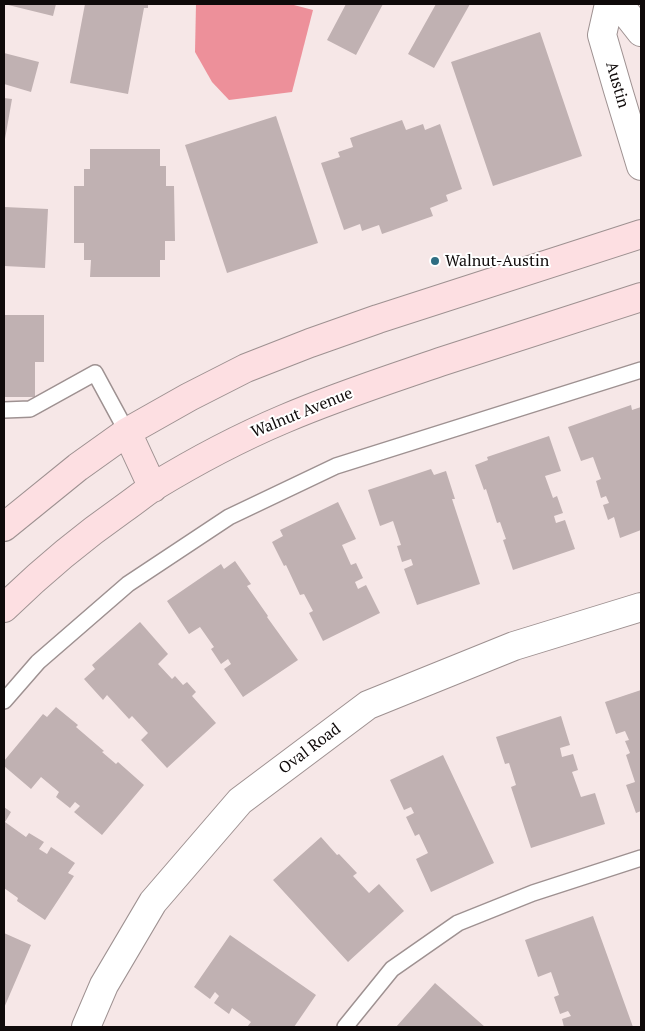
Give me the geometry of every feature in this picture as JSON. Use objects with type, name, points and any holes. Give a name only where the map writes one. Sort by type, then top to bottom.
[{"type":"main road","points":[[4,527],[78,467],[127,432],[246,368],[378,319],[641,234]]},
{"type":"main road","name":"Walnut Avenue","points":[[4,608],[28,584],[68,550],[113,516],[153,488],[235,442],[283,419],[394,377],[641,297]]},
{"type":"main road","points":[[127,432],[153,488]]},
{"type":"street","name":"Austin","points":[[609,4],[602,35],[641,166]]},
{"type":"street","points":[[619,4],[641,32]]},
{"type":"street","name":"Oval Road","points":[[86,1027],[104,985],[153,902],[240,801],[368,705],[514,646],[641,607]]},
{"type":"lane","points":[[4,701],[38,662],[128,584],[230,517],[336,466],[641,370]]},
{"type":"lane","points":[[4,410],[30,409],[95,373],[127,432]]},
{"type":"lane","points":[[345,1027],[392,969],[458,923],[534,893],[641,858]]},
{"type":"shaded area","points":[[196,4],[290,4],[313,10],[292,92],[229,100],[212,82],[195,52]]},
{"type":"building","points":[[4,4],[56,4],[53,16]]},
{"type":"building","points":[[85,4],[148,4],[148,8],[144,8],[128,94],[70,83]]},
{"type":"building","points":[[346,4],[383,4],[356,55],[327,40]]},
{"type":"building","points":[[436,4],[470,4],[434,68],[408,54]]},
{"type":"building","points":[[540,32],[582,156],[493,186],[451,62]]},
{"type":"building","points":[[4,53],[39,62],[31,92],[4,84]]},
{"type":"building","points":[[4,98],[12,99],[5,139],[4,139]]},
{"type":"building","points":[[276,116],[318,243],[227,273],[185,145]]},
{"type":"building","points":[[402,120],[406,130],[423,124],[425,130],[440,124],[462,189],[446,195],[448,201],[430,208],[433,216],[382,234],[379,225],[362,231],[360,224],[344,230],[321,163],[340,157],[338,152],[353,147],[350,138]]},
{"type":"building","points":[[90,149],[160,149],[160,166],[166,166],[166,186],[174,186],[175,241],[165,241],[165,260],[160,260],[160,277],[90,277],[91,260],[84,260],[84,243],[74,243],[74,186],[84,186],[84,169],[90,169]]},
{"type":"building","points":[[4,207],[48,209],[45,268],[4,266]]},
{"type":"building","points":[[4,315],[44,315],[44,362],[35,362],[35,397],[4,397]]},
{"type":"building","points":[[631,405],[632,410],[641,407],[641,530],[620,538],[614,517],[608,520],[603,505],[609,503],[606,496],[601,498],[596,481],[601,479],[593,457],[581,461],[568,427]]},
{"type":"building","points":[[549,436],[561,471],[545,476],[553,498],[557,496],[563,513],[554,516],[556,523],[565,520],[575,549],[513,570],[503,540],[506,539],[500,522],[497,523],[486,489],[484,490],[475,465],[488,460],[487,457]]},
{"type":"building","points":[[431,469],[434,475],[446,471],[455,499],[452,499],[480,584],[417,605],[404,569],[413,565],[411,559],[402,562],[397,546],[401,545],[393,521],[380,526],[368,490]]},
{"type":"building","points":[[338,502],[356,539],[342,545],[351,565],[356,563],[363,578],[355,582],[358,589],[366,585],[380,613],[323,641],[309,613],[313,611],[304,594],[300,595],[286,565],[284,566],[272,542],[283,536],[280,530]]},
{"type":"building","points":[[235,561],[251,584],[247,586],[298,660],[243,697],[224,669],[231,664],[228,659],[221,664],[211,649],[214,647],[200,627],[189,634],[167,601],[221,564],[224,569]]},
{"type":"building","points":[[140,622],[168,654],[158,664],[172,679],[175,676],[183,685],[187,682],[196,692],[192,696],[216,723],[167,768],[141,740],[148,733],[132,716],[129,719],[107,695],[103,700],[84,679],[95,669],[92,665]]},
{"type":"building","points":[[641,690],[641,811],[636,813],[626,785],[635,782],[626,755],[630,753],[625,741],[629,740],[625,731],[616,734],[605,702]]},
{"type":"building","points":[[56,707],[78,725],[76,727],[104,751],[102,752],[116,764],[118,762],[144,785],[102,835],[74,812],[80,806],[75,802],[70,808],[56,797],[59,792],[41,777],[31,789],[4,766],[4,761],[43,714],[47,717]]},
{"type":"building","points":[[561,716],[570,745],[560,748],[562,757],[573,754],[578,770],[572,772],[581,797],[595,793],[605,824],[531,848],[511,787],[516,785],[509,763],[505,764],[496,737]]},
{"type":"building","points":[[443,755],[494,863],[431,892],[416,859],[428,853],[419,834],[415,836],[406,817],[414,813],[411,807],[404,810],[390,780]]},
{"type":"building","points":[[4,807],[11,812],[5,822],[26,837],[29,833],[44,842],[39,849],[47,854],[51,847],[75,863],[68,873],[74,876],[45,920],[17,901],[18,898],[4,888]]},
{"type":"building","points":[[321,837],[357,873],[353,876],[369,893],[379,884],[404,911],[348,962],[273,880]]},
{"type":"building","points":[[593,916],[633,1027],[564,1027],[562,1019],[571,1016],[568,1011],[560,1014],[554,997],[559,995],[551,972],[538,977],[525,940]]},
{"type":"building","points":[[4,933],[31,945],[4,1008]]},
{"type":"building","points":[[230,935],[316,995],[294,1027],[247,1027],[251,1022],[232,1008],[229,1014],[214,1003],[219,996],[215,992],[210,999],[194,987]]},
{"type":"building","points":[[435,983],[485,1027],[396,1027]]},
{"type":"place","name":"Walnut-Austin","points":[[435,261]]}]
